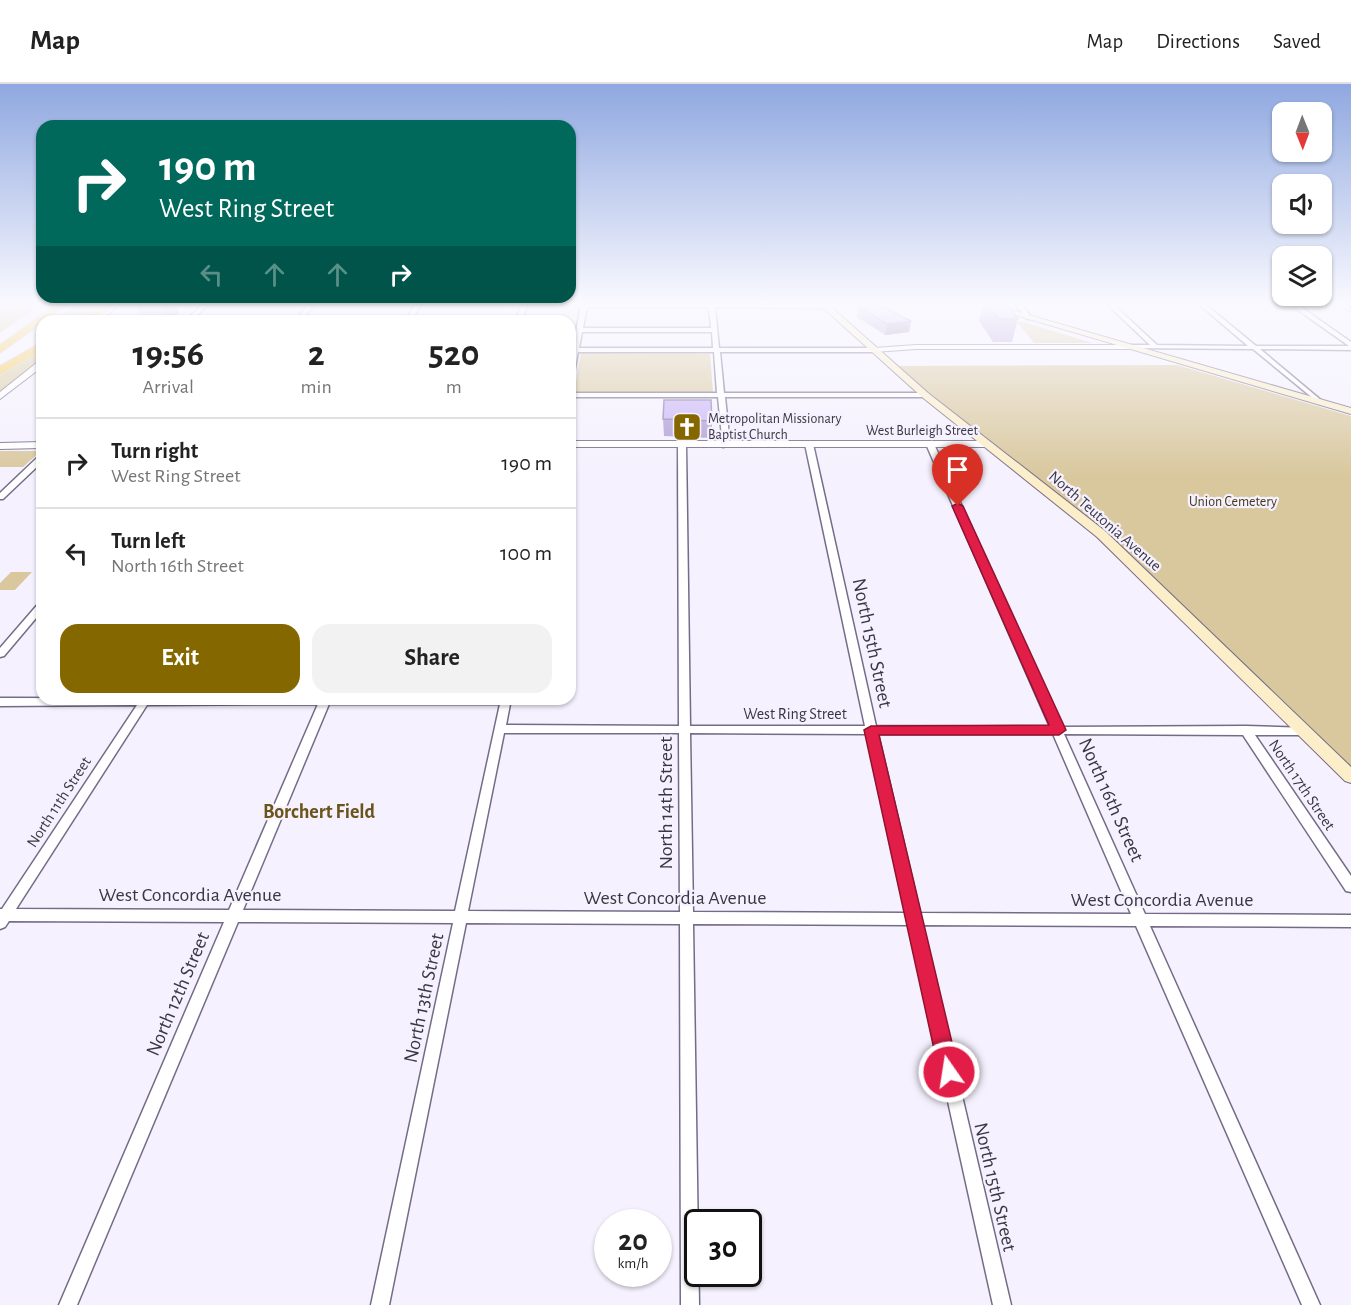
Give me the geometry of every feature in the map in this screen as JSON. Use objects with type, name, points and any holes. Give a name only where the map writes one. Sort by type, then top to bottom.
[{"type":"highway","points":[[0,371],[15,362]]},
{"type":"main road","name":"North Teutonia Avenue","points":[[888,362],[925,395],[1101,534],[1351,777]]},
{"type":"main road","points":[[1180,362],[1351,411]]},
{"type":"street","points":[[718,362],[726,444]]},
{"type":"street","points":[[1272,362],[1320,402]]},
{"type":"street","points":[[0,396],[36,368]]},
{"type":"street","points":[[576,395],[925,395]]},
{"type":"street","name":"West Burleigh Street","points":[[576,444],[986,444]]},
{"type":"street","name":"North 15th Street","points":[[809,444],[871,730],[1002,1305]]},
{"type":"street","name":"North 16th Street","points":[[930,444],[1059,730],[1311,1305]]},
{"type":"street","name":"North 14th Street","points":[[682,445],[690,1305]]},
{"type":"street","points":[[0,446],[36,446]]},
{"type":"street","points":[[0,497],[36,464]]},
{"type":"street","points":[[0,654],[36,612]]},
{"type":"street","points":[[0,702],[36,702]]},
{"type":"street","name":"North 11th Street","points":[[2,918],[142,705]]},
{"type":"street","name":"North 12th Street","points":[[68,1305],[323,705]]},
{"type":"street","name":"North 13th Street","points":[[380,1305],[505,705]]},
{"type":"street","name":"West Ring Street","points":[[500,729],[1305,731]]},
{"type":"street","name":"North 17th Street","points":[[1246,730],[1351,887]]},
{"type":"street","name":"West Concordia Avenue","points":[[2,918],[233,914],[1351,921]]},
{"type":"green space","points":[[19,362],[36,362],[0,391],[0,373]]},
{"type":"green space","points":[[579,362],[711,362],[713,393],[576,393]]},
{"type":"green space","name":"Union Cemetery","points":[[1177,365],[1351,416],[1351,777],[1138,569],[890,366]]},
{"type":"green space","points":[[0,451],[36,451],[36,455],[23,467],[0,467]]},
{"type":"green space","points":[[11,572],[32,572],[15,590],[0,590],[0,583]]},
{"type":"building","points":[[664,400],[711,400],[712,421],[663,419]]},
{"type":"place","name":"Metropolitan Missionary Baptist Church","points":[[687,427]]},
{"type":"district","name":"Borchert Field","points":[[319,812]]},
{"type":"route","points":[[949,1072],[871,730],[1059,730],[958,506]]}]
